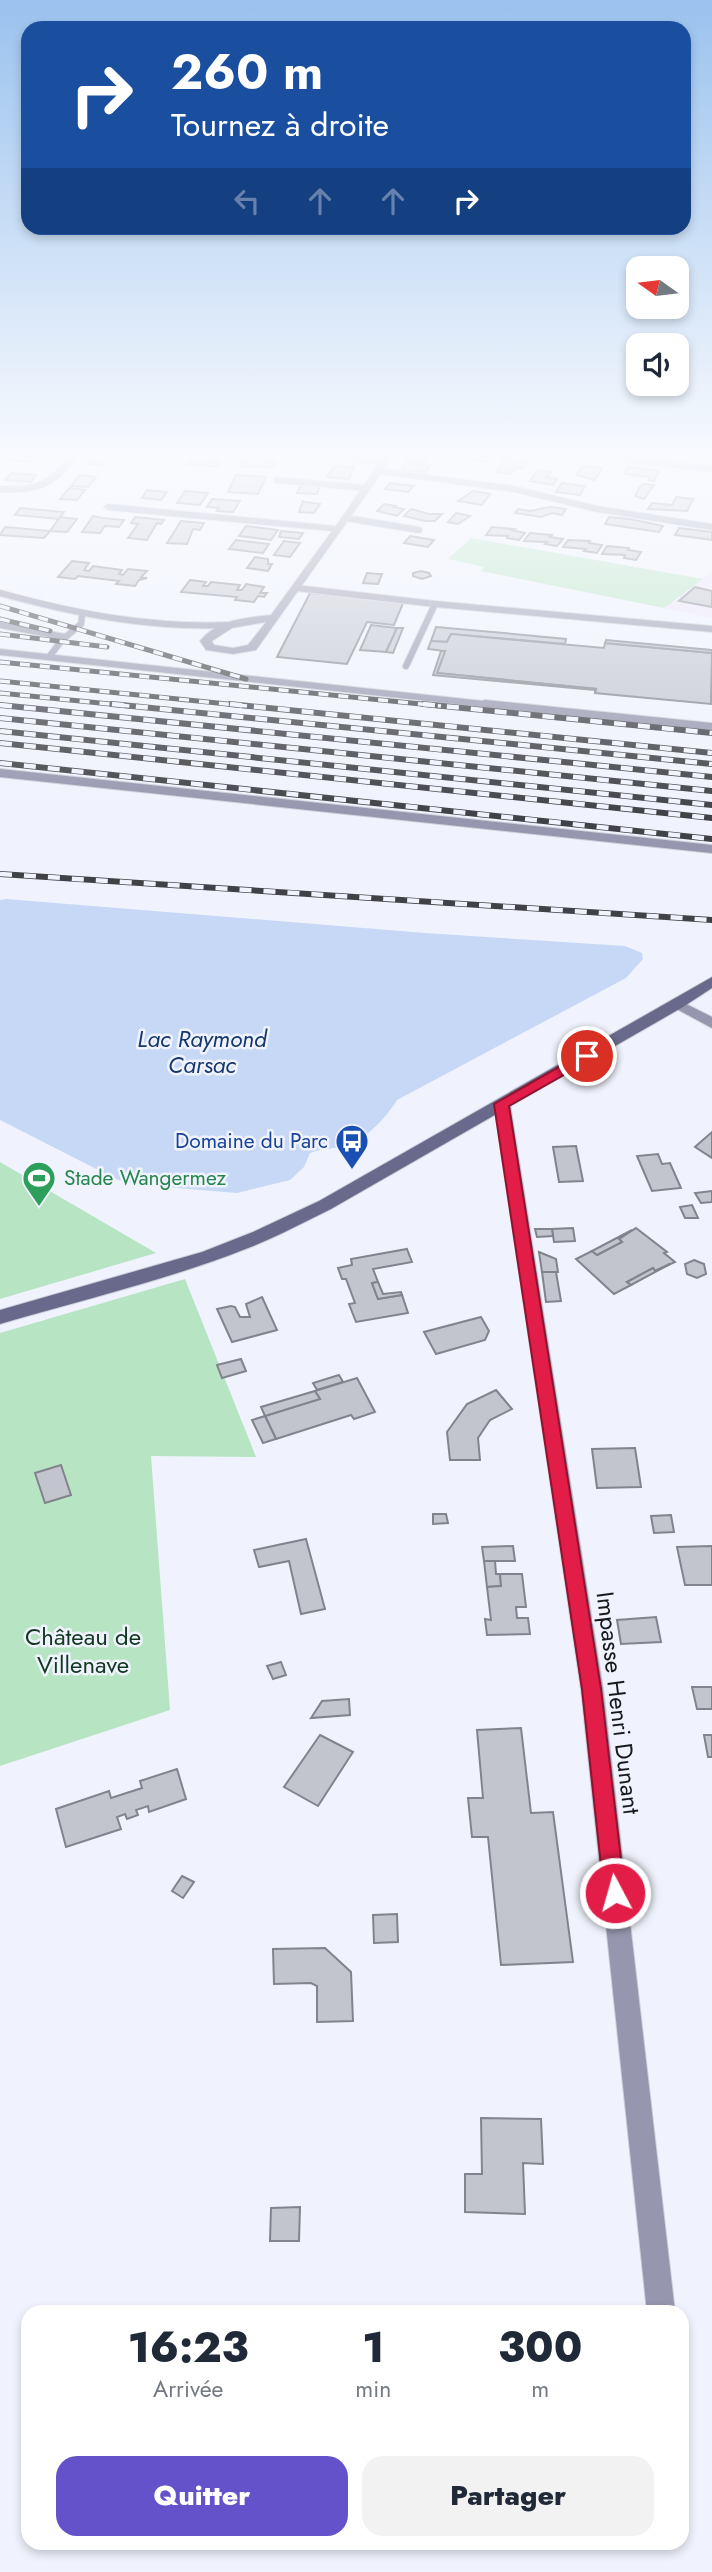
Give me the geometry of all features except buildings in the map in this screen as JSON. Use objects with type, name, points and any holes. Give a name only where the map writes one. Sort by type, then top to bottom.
[{"type":"street","points":[[274,618],[228,625],[215,630],[206,641],[210,648],[233,651],[252,648],[274,618],[296,588],[307,573]]},
{"type":"street","points":[[0,1317],[151,1273],[265,1234],[325,1205],[678,1004],[712,981]]},
{"type":"street","points":[[678,1004],[712,1023]]},
{"type":"street","name":"Impasse Henri Dunant","points":[[502,1104],[593,1696],[661,2305]]},
{"type":"lane","points":[[296,588],[435,604],[712,629]]},
{"type":"lane","points":[[0,593],[82,616],[128,623],[193,627],[228,625]]},
{"type":"lane","points":[[406,666],[435,604]]},
{"type":"lane","points":[[49,657],[65,637],[81,624],[82,616]]},
{"type":"lane","points":[[0,625],[65,637]]},
{"type":"lane","points":[[0,652],[194,671],[225,679],[712,727]]},
{"type":"lane","points":[[0,773],[712,849]]},
{"type":"shaded area","points":[[712,573],[712,618],[664,608]]},
{"type":"green space","points":[[491,573],[669,573],[703,579],[664,608]]},
{"type":"green space","name":"Stade Wangermez","points":[[0,1162],[156,1253],[0,1299]]},
{"type":"green space","name":"Château de Villenave","points":[[185,1279],[256,1457],[151,1456],[170,1710],[0,1766],[0,1333]]},
{"type":"water","name":"Lac Raymond Carsac","points":[[0,900],[425,933],[625,946],[642,953],[643,959],[626,978],[397,1100],[376,1126],[355,1142],[310,1153],[304,1167],[290,1180],[237,1193],[142,1185],[118,1180],[0,1120]]},
{"type":"railway","points":[[0,606],[246,679]]},
{"type":"railway","points":[[0,619],[50,631]]},
{"type":"railway","points":[[0,634],[107,647]]},
{"type":"railway","points":[[0,662],[441,706]]},
{"type":"railway","points":[[0,681],[247,706]]},
{"type":"railway","points":[[0,693],[130,706]]},
{"type":"railway","points":[[112,704],[712,764]]},
{"type":"railway","points":[[230,704],[712,753]]},
{"type":"railway","points":[[423,704],[712,733]]},
{"type":"railway","points":[[10,706],[0,705],[712,777]]},
{"type":"railway","points":[[0,718],[712,791]]},
{"type":"railway","points":[[0,731],[712,805]]},
{"type":"railway","points":[[0,743],[712,818]]},
{"type":"railway","points":[[0,763],[712,839]]},
{"type":"railway","points":[[0,874],[712,920]]},
{"type":"place","name":"Domaine du Parc","points":[[352,1171]]},
{"type":"place","name":"Stade Wangermez","points":[[39,1208]]},
{"type":"route","points":[[587,1056],[502,1104],[592,1689],[615,1893]]}]
